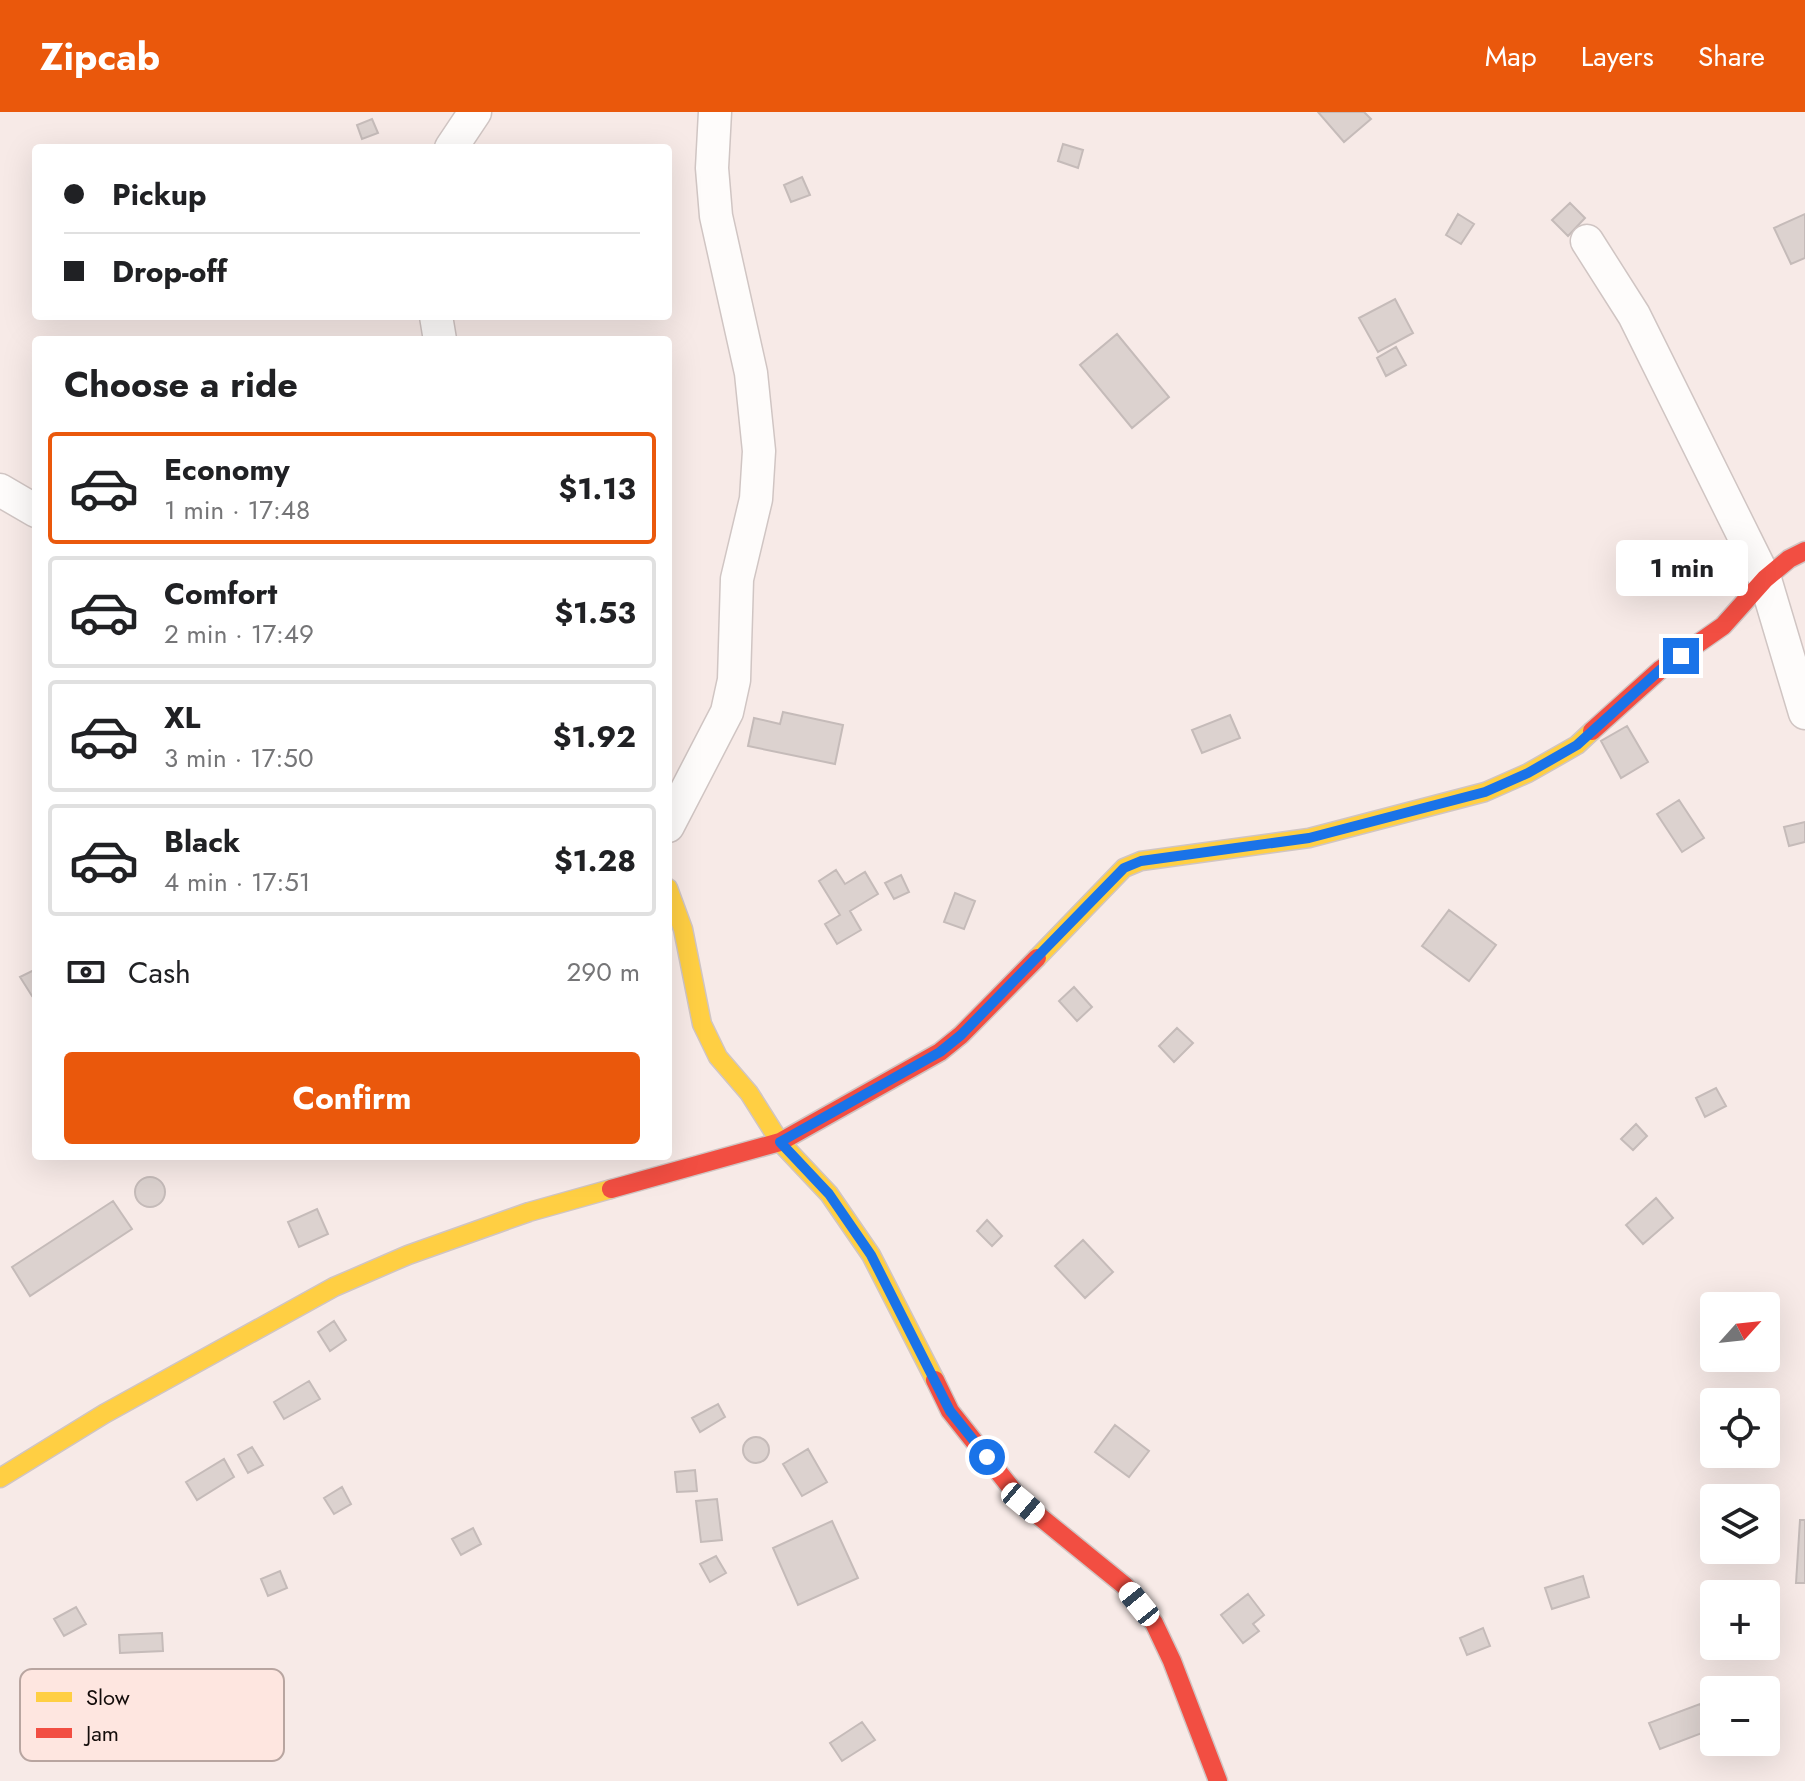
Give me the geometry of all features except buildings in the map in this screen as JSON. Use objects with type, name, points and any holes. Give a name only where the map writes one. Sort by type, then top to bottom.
[{"type":"street","points":[[454,144],[475,112]]},
{"type":"street","points":[[672,818],[727,712],[734,680],[737,579],[756,499],[759,451],[751,373],[716,216],[712,168],[715,112]]},
{"type":"street","points":[[1587,241],[1634,315],[1765,579],[1805,713]]},
{"type":"street","points":[[0,490],[32,509]]},
{"type":"street","points":[[0,1478],[104,1414],[320,1295],[408,1255],[529,1212],[780,1142],[940,1052],[961,1035],[1124,868],[1141,861],[1309,838],[1485,792],[1528,773],[1577,745],[1660,670],[1723,626],[1765,579],[1789,559],[1805,551]]},
{"type":"street","points":[[672,899],[683,929],[702,1024],[718,1057],[749,1093],[780,1142],[829,1194],[871,1255],[950,1411],[1023,1503],[1125,1586],[1154,1623],[1172,1661],[1218,1781]]},
{"type":"traffic: slow","points":[[1037,958],[1124,868],[1141,861],[1309,838],[1485,792],[1528,773],[1577,745],[1592,731]]},
{"type":"traffic: slow","points":[[672,899],[683,929],[702,1024],[718,1057],[749,1093],[780,1142],[829,1194],[871,1255],[935,1380]]},
{"type":"traffic: slow","points":[[0,1478],[104,1414],[334,1287],[408,1255],[529,1212],[611,1189]]},
{"type":"traffic: jam","points":[[1592,731],[1660,670],[1723,626],[1765,579],[1789,559],[1805,551]]},
{"type":"traffic: jam","points":[[611,1189],[780,1142],[940,1052],[961,1035],[1037,958]]},
{"type":"traffic: jam","points":[[935,1380],[950,1411],[1023,1503],[1125,1586],[1154,1623],[1172,1661],[1218,1781]]},
{"type":"route","points":[[987,1457],[950,1411],[871,1255],[829,1194],[780,1142],[940,1052],[982,1015],[1124,868],[1141,861],[1309,838],[1485,792],[1528,773],[1577,745],[1660,670],[1681,656]]}]
